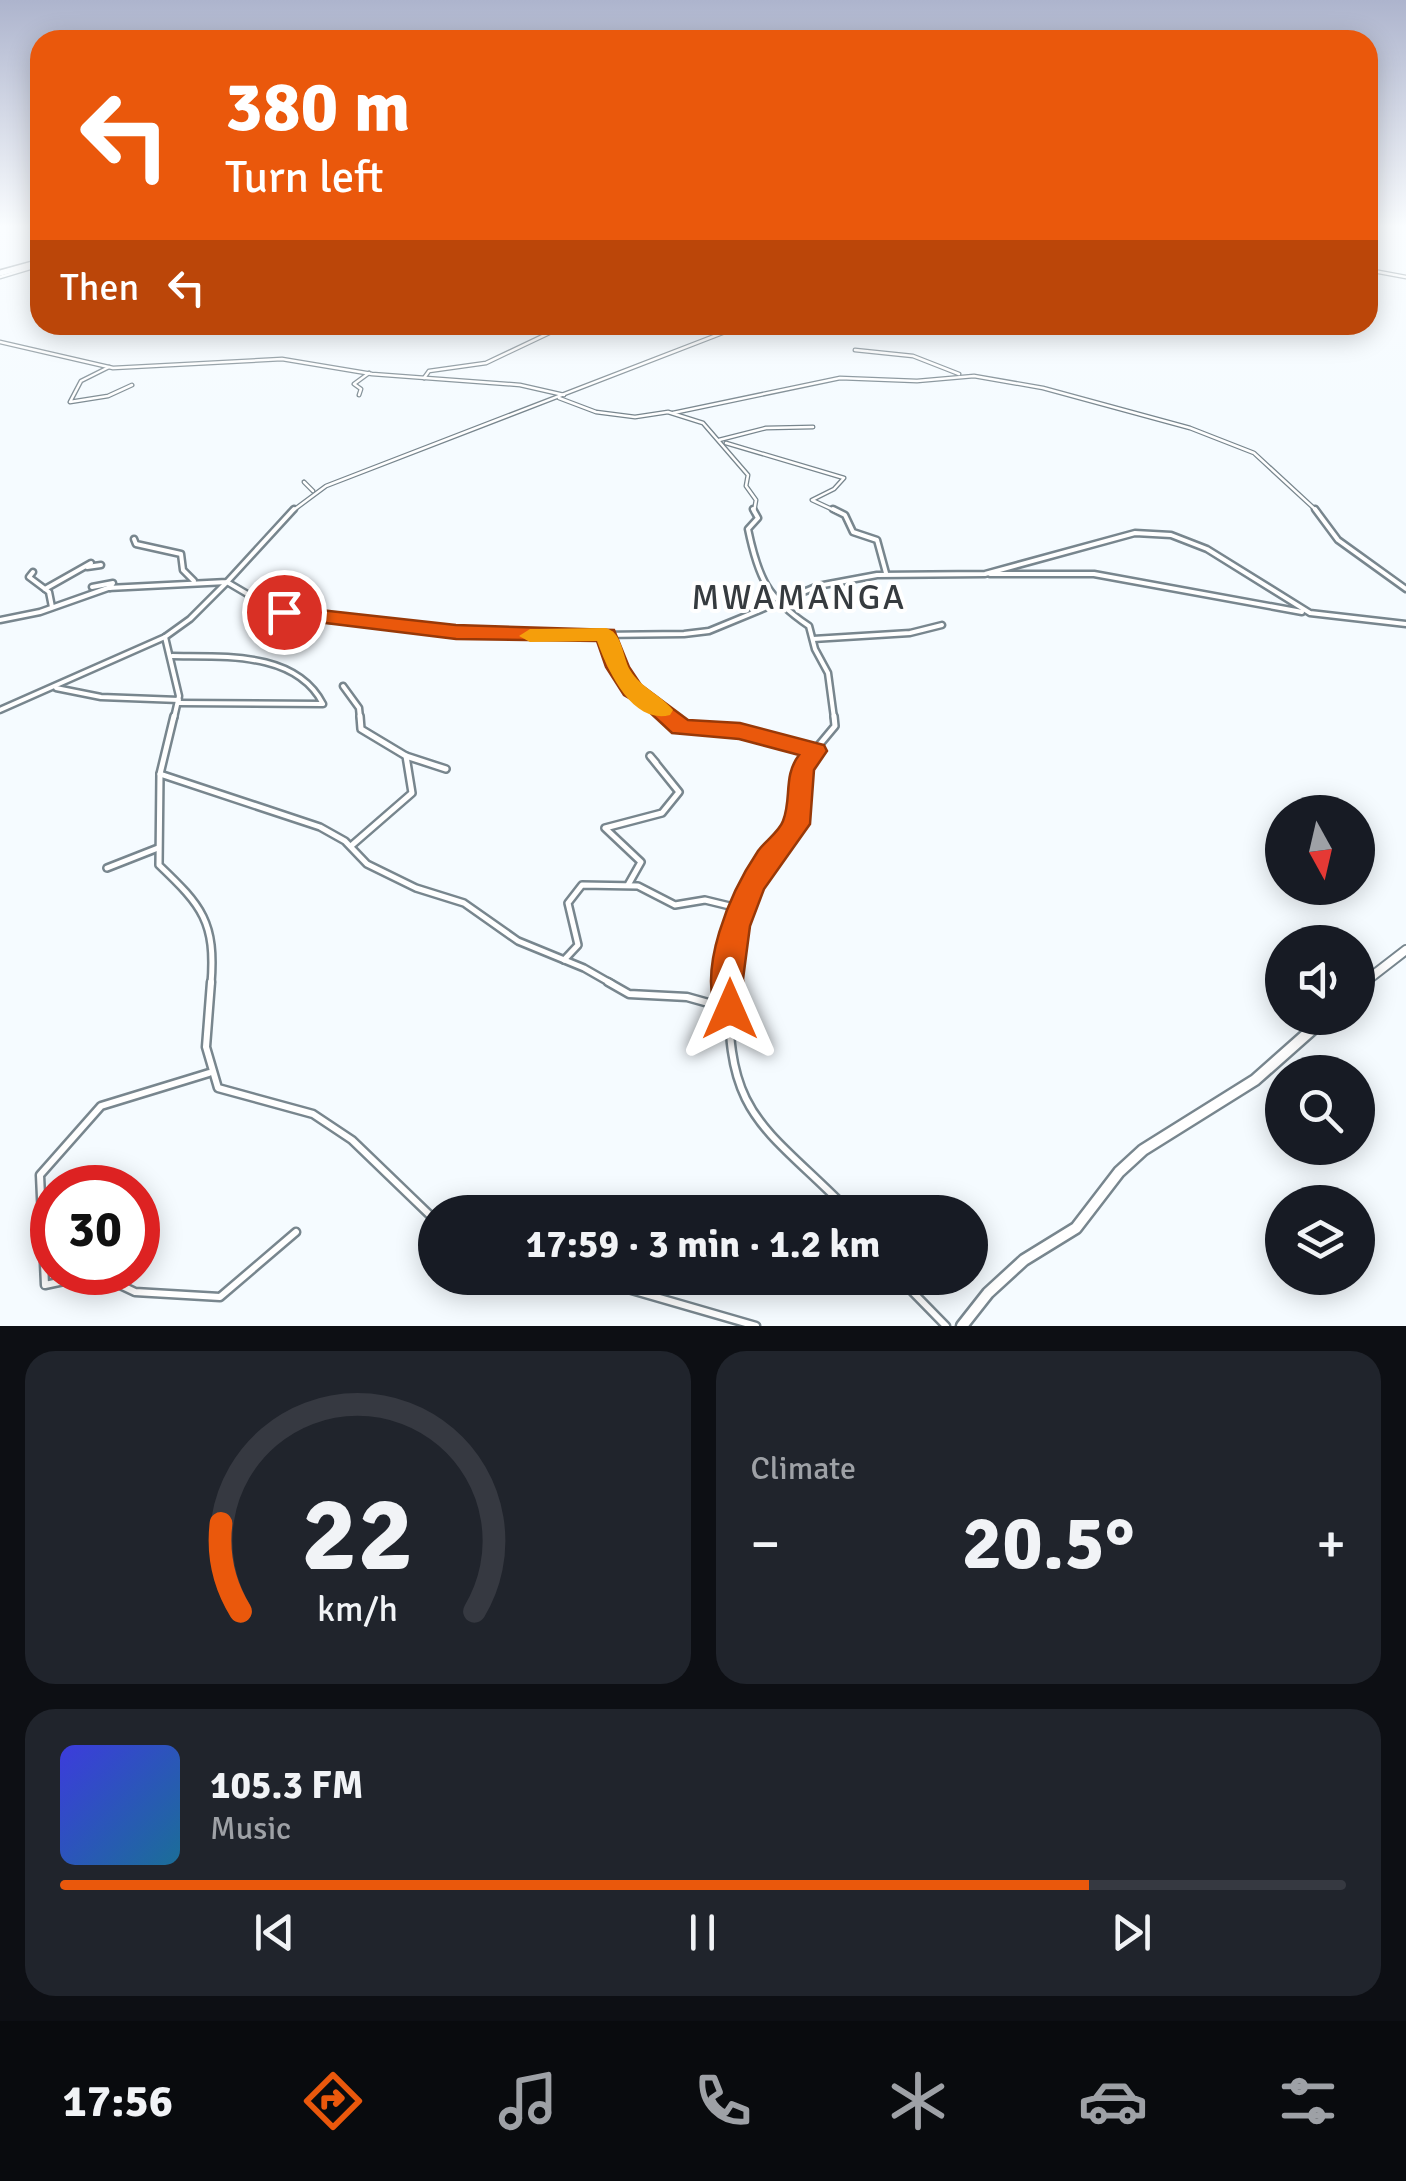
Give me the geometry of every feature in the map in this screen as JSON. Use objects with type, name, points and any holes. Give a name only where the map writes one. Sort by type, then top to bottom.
[{"type":"street","points":[[424,378],[429,371],[484,363],[505,351],[551,335]]},
{"type":"street","points":[[304,482],[310,491],[318,490],[718,335]]},
{"type":"street","points":[[0,342],[109,367],[282,358],[368,373],[520,385],[562,396],[596,412],[627,417],[673,413],[819,380],[892,377],[917,382],[964,376]]},
{"type":"street","points":[[855,350],[913,356],[964,376],[1076,397],[1190,428],[1254,453],[1317,512],[1338,540],[1406,589]]},
{"type":"street","points":[[109,367],[81,382],[70,402],[108,396],[132,385]]},
{"type":"street","points":[[359,395],[361,389],[354,384],[368,373]]},
{"type":"street","points":[[673,413],[703,423],[748,474],[746,486],[756,500],[752,508],[758,518],[748,529],[753,562],[778,601],[804,620],[828,672],[835,726],[802,769],[796,824],[771,854],[742,909],[727,979],[738,1075],[753,1115],[788,1158],[830,1195]]},
{"type":"street","points":[[720,440],[766,428],[813,427]]},
{"type":"street","points":[[720,440],[844,478],[834,490],[812,500],[845,515],[853,532],[878,540],[886,574]]},
{"type":"street","points":[[0,710],[165,637],[190,619],[283,518],[318,490]]},
{"type":"street","points":[[986,574],[1110,538],[1170,534],[1207,549],[1310,613]]},
{"type":"street","points":[[134,539],[136,544],[148,548],[180,554],[182,570],[194,581]]},
{"type":"street","points":[[45,589],[89,565],[101,565]]},
{"type":"street","points":[[33,572],[28,577],[45,589],[52,607]]},
{"type":"street","points":[[0,620],[110,588],[194,581],[227,582],[271,608],[309,618],[515,636],[701,633],[818,586],[886,574],[1094,574],[1310,613],[1406,624]]},
{"type":"street","points":[[92,588],[113,583],[110,588]]},
{"type":"street","points":[[813,639],[848,633],[923,632],[942,625]]},
{"type":"street","points":[[606,635],[617,667],[633,690],[652,701],[681,728],[740,731],[815,751]]},
{"type":"street","points":[[165,637],[172,656],[178,702],[160,774],[159,865],[207,919],[212,962],[206,1046],[209,1073],[218,1088],[314,1114],[352,1140],[418,1204]]},
{"type":"street","points":[[53,686],[81,698],[142,695],[178,702],[323,704],[320,692],[298,672],[245,658],[172,656]]},
{"type":"street","points":[[343,686],[360,708],[361,729],[406,756],[446,769]]},
{"type":"street","points":[[351,846],[412,793],[406,756]]},
{"type":"street","points":[[628,886],[641,862],[604,828],[662,814],[680,792],[650,756],[656,763]]},
{"type":"street","points":[[160,774],[186,780],[246,805],[294,817],[351,846],[367,864],[416,888],[464,903],[518,942],[564,960],[629,994],[687,997],[730,1009]]},
{"type":"street","points":[[107,868],[158,848]]},
{"type":"street","points":[[564,960],[578,945],[568,903],[582,885],[638,886],[676,905],[705,900],[742,909]]},
{"type":"street","points":[[1375,975],[1406,950]]},
{"type":"street","points":[[962,1326],[988,1293],[1024,1260],[1076,1228],[1119,1172],[1143,1150],[1255,1080],[1306,1035]]},
{"type":"street","points":[[209,1073],[101,1106],[40,1175],[45,1285],[97,1274],[135,1292],[220,1297],[296,1232]]},
{"type":"street","points":[[649,1295],[756,1326]]},
{"type":"street","points":[[916,1295],[946,1326]]},
{"type":"slow traffic","points":[[530,636],[606,635],[617,667],[633,690],[661,710]]},
{"type":"district","name":"MWAMANGA","points":[[799,597]]},
{"type":"route","points":[[284,612],[309,618],[456,632],[606,635],[617,667],[633,690],[652,701],[681,728],[740,731],[815,751],[802,769],[796,824],[750,888],[735,926],[727,979],[730,1009]]}]
